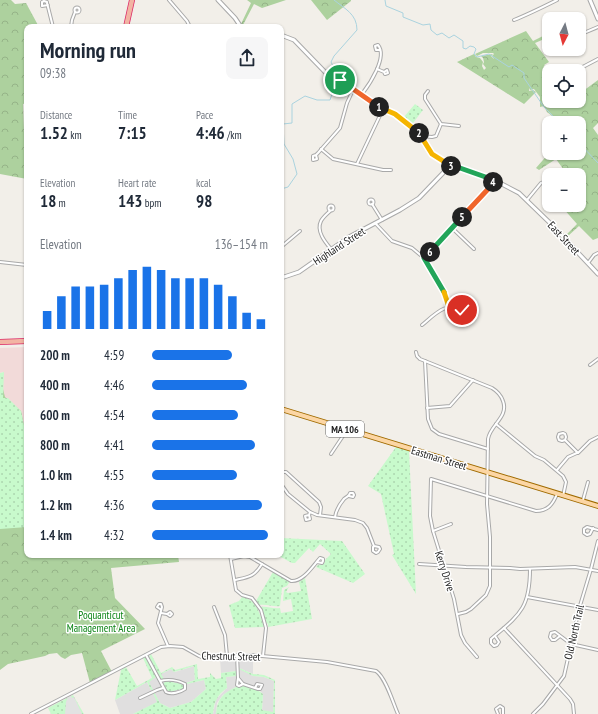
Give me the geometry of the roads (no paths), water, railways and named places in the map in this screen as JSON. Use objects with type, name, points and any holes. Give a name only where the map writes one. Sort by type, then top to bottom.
[{"type":"highway","points":[[127,24],[132,0]]},
{"type":"highway","points":[[0,343],[24,342]]},
{"type":"main road","name":"Eastman Street","points":[[284,412],[346,429],[598,506]]},
{"type":"street","points":[[169,0],[188,24]]},
{"type":"street","points":[[218,0],[239,24]]},
{"type":"street","points":[[514,20],[532,13],[557,0]]},
{"type":"street","points":[[590,1],[598,19]]},
{"type":"street","points":[[48,5],[52,24]]},
{"type":"street","points":[[594,10],[598,9]]},
{"type":"street","points":[[71,24],[75,12]]},
{"type":"street","points":[[586,33],[598,27]]},
{"type":"street","name":"East Street","points":[[284,36],[294,40],[323,70],[353,88],[383,109],[393,113],[418,132],[432,154],[449,164],[452,168],[460,168],[510,187],[527,200],[598,274]]},
{"type":"street","points":[[362,94],[373,79],[377,69],[380,50]]},
{"type":"street","points":[[586,66],[598,59]]},
{"type":"street","points":[[377,69],[384,72]]},
{"type":"street","points":[[316,155],[340,128],[353,88]]},
{"type":"street","points":[[428,91],[425,95],[425,99],[441,124]]},
{"type":"street","points":[[357,164],[383,109]]},
{"type":"street","points":[[441,124],[459,126]]},
{"type":"street","points":[[421,136],[436,136],[441,124]]},
{"type":"street","points":[[320,149],[333,159],[383,170],[391,170]]},
{"type":"street","name":"Highland Street","points":[[284,277],[299,272],[352,234],[398,212],[419,198],[444,172],[452,168]]},
{"type":"street","points":[[424,258],[490,187],[494,180]]},
{"type":"street","points":[[527,200],[542,183]]},
{"type":"street","points":[[372,204],[382,220]]},
{"type":"street","points":[[330,211],[321,221],[320,230],[325,242],[331,249]]},
{"type":"street","points":[[375,223],[393,242],[415,250],[424,258],[444,290],[449,307]]},
{"type":"street","points":[[452,228],[474,249]]},
{"type":"street","points":[[284,244],[300,231]]},
{"type":"street","points":[[588,263],[594,255],[598,253]]},
{"type":"street","points":[[0,262],[24,265]]},
{"type":"street","points":[[422,325],[440,310],[449,307],[456,307],[464,312]]},
{"type":"street","points":[[416,352],[418,357],[425,361],[492,388],[502,398],[504,403],[504,411],[501,418],[489,433],[487,496],[491,585],[488,593],[468,611],[458,614]]},
{"type":"street","points":[[590,365],[598,359]]},
{"type":"street","points":[[425,361],[428,422],[432,429],[435,432],[488,449]]},
{"type":"street","points":[[427,408],[450,406],[473,380]]},
{"type":"street","points":[[496,424],[535,456],[544,460],[563,476],[566,481],[562,496]]},
{"type":"street","points":[[331,454],[346,429]]},
{"type":"street","points":[[565,440],[565,434],[562,433],[559,435],[558,438],[560,440],[565,440],[578,453]]},
{"type":"street","points":[[557,470],[568,457],[578,453],[590,441],[598,438]]},
{"type":"street","points":[[284,472],[286,472],[319,502],[321,507],[320,515]]},
{"type":"street","name":"Kerry Drive","points":[[477,657],[462,637],[458,614],[432,531],[430,516],[431,479],[487,496]]},
{"type":"street","points":[[583,502],[588,482]]},
{"type":"street","points":[[284,488],[288,494],[310,513],[355,520],[362,523],[368,530],[374,546]]},
{"type":"street","points":[[487,496],[538,512],[550,507],[557,494]]},
{"type":"street","points":[[335,517],[339,506],[350,496]]},
{"type":"street","points":[[432,531],[451,524]]},
{"type":"street","points":[[593,528],[590,534],[587,535],[584,533],[586,527],[593,528],[598,530]]},
{"type":"street","name":"Old North Trail","points":[[533,714],[558,685],[564,674],[580,605],[598,542]]},
{"type":"street","points":[[235,558],[231,559],[236,590],[242,595],[252,598],[261,610],[266,628],[264,656]]},
{"type":"street","points":[[252,558],[291,581],[300,580],[317,562]]},
{"type":"street","points":[[235,580],[252,576],[262,564]]},
{"type":"street","points":[[419,564],[530,569],[571,567],[598,571]]},
{"type":"street","points":[[495,636],[499,642],[494,646],[491,644],[491,641],[495,636],[521,611],[527,597],[530,581],[530,569]]},
{"type":"street","points":[[527,597],[580,605],[598,610]]},
{"type":"street","points":[[214,607],[225,635],[227,656]]},
{"type":"street","points":[[31,714],[161,647],[168,646],[158,623],[161,613],[160,609]]},
{"type":"street","points":[[161,613],[167,614]]},
{"type":"street","points":[[504,628],[571,700],[574,714]]},
{"type":"street","points":[[560,636],[557,640],[551,639],[550,636],[555,632],[571,644],[598,650]]},
{"type":"street","name":"Chestnut Street","points":[[168,646],[183,647],[202,657],[237,655],[264,656],[328,662],[376,671],[380,675],[398,714]]},
{"type":"street","points":[[146,655],[160,681],[168,694],[183,690],[186,686],[185,684],[179,682],[166,680],[160,681]]},
{"type":"street","points":[[237,655],[237,684],[240,686],[243,684],[255,688]]},
{"type":"street","points":[[238,678],[243,684]]},
{"type":"street","points":[[140,698],[164,688]]},
{"type":"street","points":[[498,714],[496,709],[500,706],[503,708],[503,714]]},
{"type":"waterway","points":[[334,0],[353,16],[357,30],[334,56],[331,62],[333,66],[345,69],[345,72],[339,79]]},
{"type":"waterway","points":[[385,0],[386,6],[403,13],[403,17],[423,25],[430,24],[431,30],[437,35],[442,33],[449,38],[454,35],[463,41],[463,48],[466,49],[470,46],[474,47],[476,49],[474,54],[477,57],[489,54],[509,67],[512,65],[524,73],[524,78],[544,107],[553,116]]},
{"type":"waterway","points":[[284,124],[292,123],[292,104],[305,96],[317,100],[330,100],[333,91],[339,91],[338,81]]},
{"type":"waterway","points":[[284,144],[293,159],[297,174],[288,187],[284,188]]},
{"type":"waterway","points":[[586,150],[598,163]]},
{"type":"park label","name":"Poquanticut Management Area","points":[[101,621]]}]
